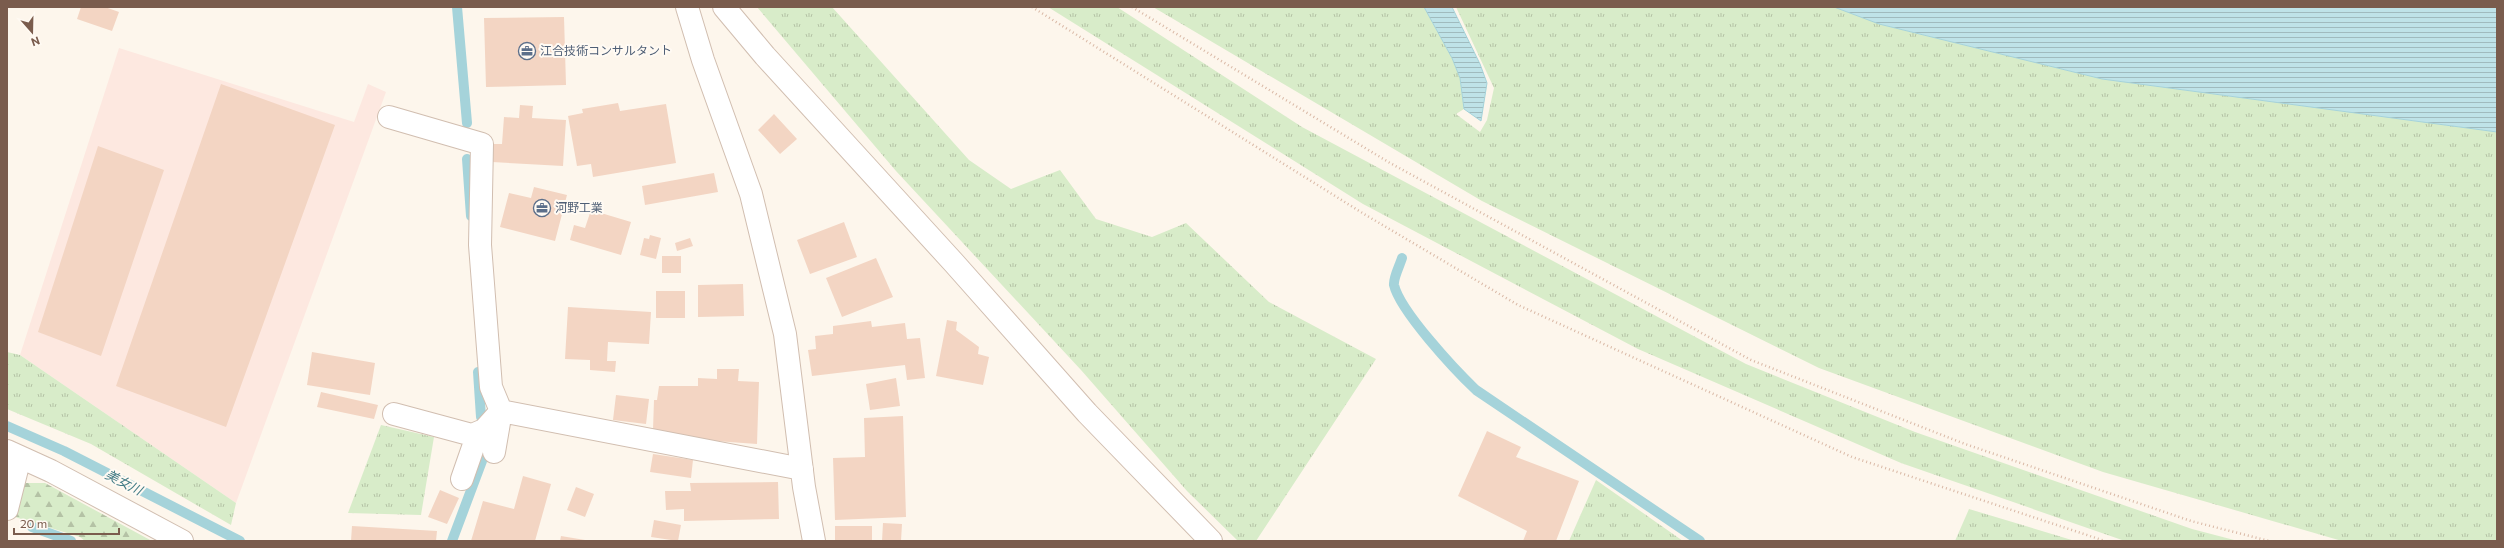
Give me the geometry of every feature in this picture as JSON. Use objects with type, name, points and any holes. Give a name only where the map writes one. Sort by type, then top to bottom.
[{"type":"street","points":[[687,7],[703,60],[750,194],[785,334],[802,469],[814,541]]},
{"type":"street","points":[[724,7],[765,56],[954,262],[1087,413],[1211,541]]},
{"type":"street","points":[[389,117],[482,144],[480,245],[491,387],[501,411],[494,452]]},
{"type":"street","points":[[501,411],[802,469]]},
{"type":"street","points":[[394,414],[472,435],[484,430],[501,411]]},
{"type":"street","points":[[462,479],[478,433]]},
{"type":"street","points":[[7,509],[14,454],[182,541]]},
{"type":"path","points":[[1032,7],[1364,214],[1518,305],[1852,457],[2105,541]]},
{"type":"path","points":[[1132,7],[1390,162],[1751,360],[1965,444],[2191,521],[2269,541]]},
{"type":"shaded area","points":[[119,48],[354,122],[368,84],[386,92],[236,503],[20,355]]},
{"type":"green space","points":[[757,7],[832,7],[969,160],[1011,189],[1060,170],[1096,219],[1152,237],[1186,223],[1269,302],[1376,359],[1256,541],[1238,541],[1187,491],[1081,370],[896,171]]},
{"type":"green space","points":[[1048,7],[1117,7],[1302,127],[1746,364],[1915,432],[2192,529],[2238,541],[2122,540],[1901,463],[1638,349],[1363,204]]},
{"type":"green space","points":[[1153,7],[1424,7],[1452,58],[1460,78],[1464,109],[1456,114],[1480,132],[1487,120],[1494,88],[1456,7],[1834,7],[1879,24],[2102,79],[2497,132],[2497,541],[2342,541],[2103,472],[1819,368],[1482,201]]},
{"type":"green space","points":[[7,352],[20,355],[236,503],[231,525],[91,444],[7,409]]},
{"type":"green space","points":[[381,425],[434,437],[421,515],[348,513]]},
{"type":"green space","points":[[1596,480],[1683,541],[1569,541]]},
{"type":"green space","points":[[25,483],[45,483],[152,541],[85,541],[80,537],[15,517]]},
{"type":"green space","points":[[1969,509],[2075,541],[1955,541]]},
{"type":"water","points":[[1424,7],[1452,7],[1480,64],[1487,83],[1481,121],[1464,109],[1460,78],[1452,58]]},
{"type":"water","points":[[1834,7],[2497,7],[2497,132],[2102,79],[1879,24]]},
{"type":"building","points":[[81,7],[105,7],[119,12],[112,31],[77,19]]},
{"type":"building","points":[[564,17],[566,85],[486,87],[484,18]]},
{"type":"building","points":[[221,84],[335,125],[226,427],[116,386]]},
{"type":"building","points":[[618,103],[620,111],[666,104],[676,163],[593,177],[591,164],[577,166],[568,116],[583,113],[582,109]]},
{"type":"building","points":[[520,105],[533,106],[532,118],[566,120],[563,166],[492,162],[493,144],[502,144],[504,117],[519,118]]},
{"type":"building","points":[[774,114],[797,139],[780,154],[758,130]]},
{"type":"building","points":[[98,146],[164,170],[101,356],[38,332]]},
{"type":"building","points":[[714,173],[718,192],[645,205],[642,186]]},
{"type":"building","points":[[534,187],[567,195],[555,241],[500,227],[509,193],[531,198]]},
{"type":"building","points":[[591,210],[631,222],[621,255],[570,240],[574,225],[585,228]]},
{"type":"building","points":[[844,222],[857,257],[810,274],[797,240]]},
{"type":"building","points":[[650,235],[661,238],[656,259],[640,255],[644,238],[649,239]]},
{"type":"building","points":[[690,238],[693,246],[677,251],[675,243]]},
{"type":"building","points":[[662,256],[681,256],[681,273],[662,273]]},
{"type":"building","points":[[876,258],[893,297],[842,317],[826,278]]},
{"type":"building","points":[[743,284],[744,316],[698,317],[698,285]]},
{"type":"building","points":[[656,291],[685,291],[685,318],[656,318]]},
{"type":"building","points":[[568,307],[651,312],[649,344],[608,342],[607,361],[616,361],[615,372],[590,370],[590,360],[565,359]]},
{"type":"building","points":[[947,320],[957,322],[956,330],[979,347],[978,354],[989,357],[983,385],[936,376]]},
{"type":"building","points":[[871,321],[872,327],[905,323],[907,339],[920,338],[925,378],[907,380],[905,365],[812,376],[808,350],[816,349],[815,336],[833,334],[833,326]]},
{"type":"building","points":[[312,352],[375,363],[370,395],[307,385]]},
{"type":"building","points":[[717,369],[739,369],[738,381],[759,382],[757,444],[702,440],[653,430],[654,400],[657,400],[659,386],[698,386],[698,378],[717,379]]},
{"type":"building","points":[[896,378],[900,406],[870,410],[866,384]]},
{"type":"building","points":[[321,392],[378,405],[374,419],[317,407]]},
{"type":"building","points":[[616,395],[649,399],[646,424],[613,420]]},
{"type":"building","points":[[903,416],[906,517],[835,520],[833,458],[865,457],[864,418]]},
{"type":"building","points":[[1487,431],[1521,447],[1516,457],[1579,481],[1556,541],[1523,541],[1527,531],[1458,496]]},
{"type":"building","points":[[653,454],[693,460],[691,478],[650,472]]},
{"type":"building","points":[[523,476],[551,484],[535,541],[471,541],[483,501],[514,509]]},
{"type":"building","points":[[778,482],[779,519],[684,521],[684,509],[666,510],[665,491],[691,491],[690,483]]},
{"type":"building","points":[[576,487],[594,494],[585,517],[567,510]]},
{"type":"building","points":[[440,490],[459,498],[447,524],[428,517]]},
{"type":"building","points":[[654,520],[681,525],[678,541],[651,537]]},
{"type":"building","points":[[883,523],[902,524],[901,541],[882,541]]},
{"type":"building","points":[[352,526],[437,531],[436,541],[351,541]]},
{"type":"building","points":[[835,526],[872,526],[872,541],[835,541]]},
{"type":"building","points":[[561,536],[585,540],[585,541],[560,541]]},
{"type":"waterway","points":[[457,7],[467,123]]},
{"type":"waterway","points":[[467,159],[471,216]]},
{"type":"waterway","points":[[1402,258],[1394,282],[1398,296],[1406,310],[1429,340],[1476,390],[1700,541]]},
{"type":"waterway","points":[[478,372],[481,417]]},
{"type":"waterway","name":"美女川","points":[[7,426],[64,451],[240,541]]},
{"type":"waterway","points":[[452,541],[482,461]]},
{"type":"waterway","points":[[32,527],[71,541]]},
{"type":"place","name":"江合技術コンサルタント","points":[[527,51]]},
{"type":"place","name":"河野工業","points":[[542,208]]}]
